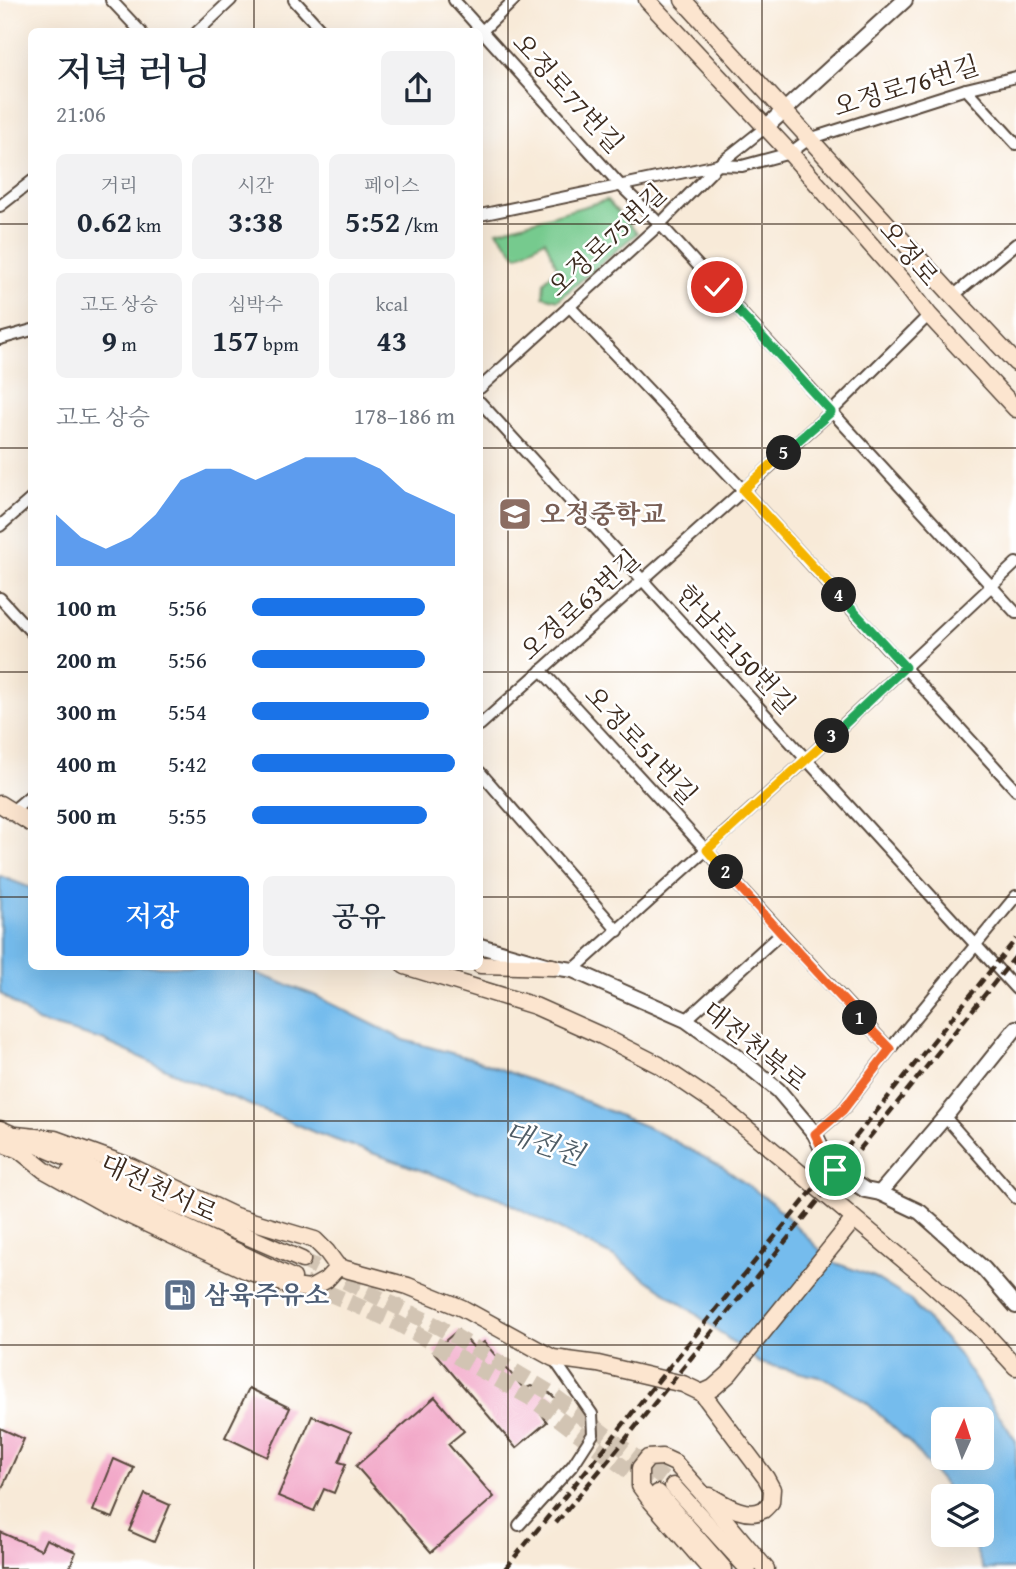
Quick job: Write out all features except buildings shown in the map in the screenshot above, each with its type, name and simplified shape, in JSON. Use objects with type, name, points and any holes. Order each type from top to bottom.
[{"type":"main road","name":"오정로","points":[[647,0],[790,153],[902,280],[929,315],[1016,409]]},
{"type":"main road","name":"오정로","points":[[683,0],[1016,363]]},
{"type":"main road","points":[[6,808],[28,822]]},
{"type":"main road","points":[[483,965],[553,967]]},
{"type":"main road","points":[[417,970],[535,1006],[659,1065],[721,1107],[923,1276],[982,1330],[1016,1367]]},
{"type":"main road","points":[[0,1129],[44,1170],[105,1204],[244,1270],[293,1287],[310,1289],[326,1280],[338,1267]]},
{"type":"main road","points":[[17,1142],[55,1139],[132,1167],[234,1216],[314,1240],[338,1267],[408,1286],[462,1308],[553,1358],[597,1364],[658,1378],[683,1384],[702,1393],[772,1489],[771,1502],[763,1510],[749,1513],[702,1493]]},
{"type":"main road","points":[[17,1142],[302,1260]]},
{"type":"main road","name":"대전천서로","points":[[0,1143],[17,1142],[296,1279]]},
{"type":"main road","points":[[702,1393],[713,1388],[729,1374],[854,1219]]},
{"type":"main road","points":[[923,1276],[979,1317],[1016,1355]]},
{"type":"main road","points":[[710,1569],[640,1486],[640,1468],[648,1458],[662,1457],[675,1463],[766,1569]]},
{"type":"main road","points":[[724,1569],[666,1489],[748,1569]]},
{"type":"street","points":[[111,0],[137,28]]},
{"type":"street","points":[[201,28],[231,0]]},
{"type":"street","points":[[294,0],[319,28]]},
{"type":"street","name":"오정로77번길","points":[[454,0],[478,28]]},
{"type":"street","points":[[483,30],[514,0]]},
{"type":"street","points":[[766,127],[901,1]]},
{"type":"street","name":"오정로77번길","points":[[483,34],[621,186]]},
{"type":"street","name":"오정로76번길","points":[[790,153],[809,139],[966,89],[1016,77]]},
{"type":"street","points":[[966,89],[1016,144]]},
{"type":"street","name":"오정로75번길","points":[[483,385],[660,224],[718,165],[766,127]]},
{"type":"street","name":"오정로77번길","points":[[483,214],[718,165],[742,166],[790,153]]},
{"type":"street","points":[[0,206],[28,184]]},
{"type":"street","points":[[621,186],[660,224],[1016,613]]},
{"type":"street","points":[[953,296],[1016,244]]},
{"type":"street","points":[[569,306],[743,490],[1016,790]]},
{"type":"street","name":"오정로63번길","points":[[483,722],[831,412],[929,315]]},
{"type":"street","points":[[0,339],[28,331]]},
{"type":"street","name":"한남로150번길","points":[[483,404],[1016,989]]},
{"type":"street","points":[[0,526],[28,502]]},
{"type":"street","points":[[573,970],[806,760],[1016,563]]},
{"type":"street","points":[[0,598],[28,629]]},
{"type":"street","name":"오정로51번길","points":[[541,670],[890,1049]]},
{"type":"street","points":[[483,775],[618,931]]},
{"type":"street","points":[[6,808],[28,796]]},
{"type":"street","points":[[815,1134],[843,1110],[1016,896]]},
{"type":"street","points":[[686,1020],[781,933]]},
{"type":"street","name":"대전천북로","points":[[483,947],[573,970],[686,1020],[778,1090],[815,1134],[835,1170],[865,1190],[880,1193],[920,1212],[984,1269],[1016,1306]]},
{"type":"street","points":[[880,1193],[1016,1028]]},
{"type":"street","points":[[945,1117],[1016,1198]]},
{"type":"street","points":[[519,1525],[573,1465],[593,1434],[592,1415],[553,1358]]},
{"type":"green space","points":[[607,200],[637,233],[558,300],[543,296],[544,282],[557,267],[545,240],[517,256],[497,231]]},
{"type":"water","name":"대전천","points":[[0,876],[28,887],[28,970],[248,970],[314,995],[404,1040],[473,1059],[654,1130],[724,1168],[774,1204],[832,1262],[872,1276],[909,1299],[958,1354],[993,1407],[931,1407],[931,1469],[911,1444],[867,1403],[827,1379],[760,1363],[614,1257],[499,1198],[316,1133],[102,1040],[38,1022],[0,993]]},
{"type":"water","points":[[994,1408],[1016,1441],[1016,1569],[983,1569],[975,1547],[994,1547],[994,1484],[943,1484],[932,1470],[994,1470]]},
{"type":"tunnel","points":[[302,1260],[439,1327],[549,1392],[673,1486]]},
{"type":"tunnel","points":[[305,1283],[397,1323],[531,1398],[658,1493]]},
{"type":"railway","points":[[505,1569],[1016,939]]},
{"type":"railway","points":[[556,1523],[1016,956]]},
{"type":"place","name":"오정중학교","points":[[515,514]]},
{"type":"place","name":"삼육주유소","points":[[180,1295]]},
{"type":"route","points":[[717,287],[831,412],[743,490],[905,667],[707,850],[890,1049],[843,1110],[815,1134],[835,1170]]}]
